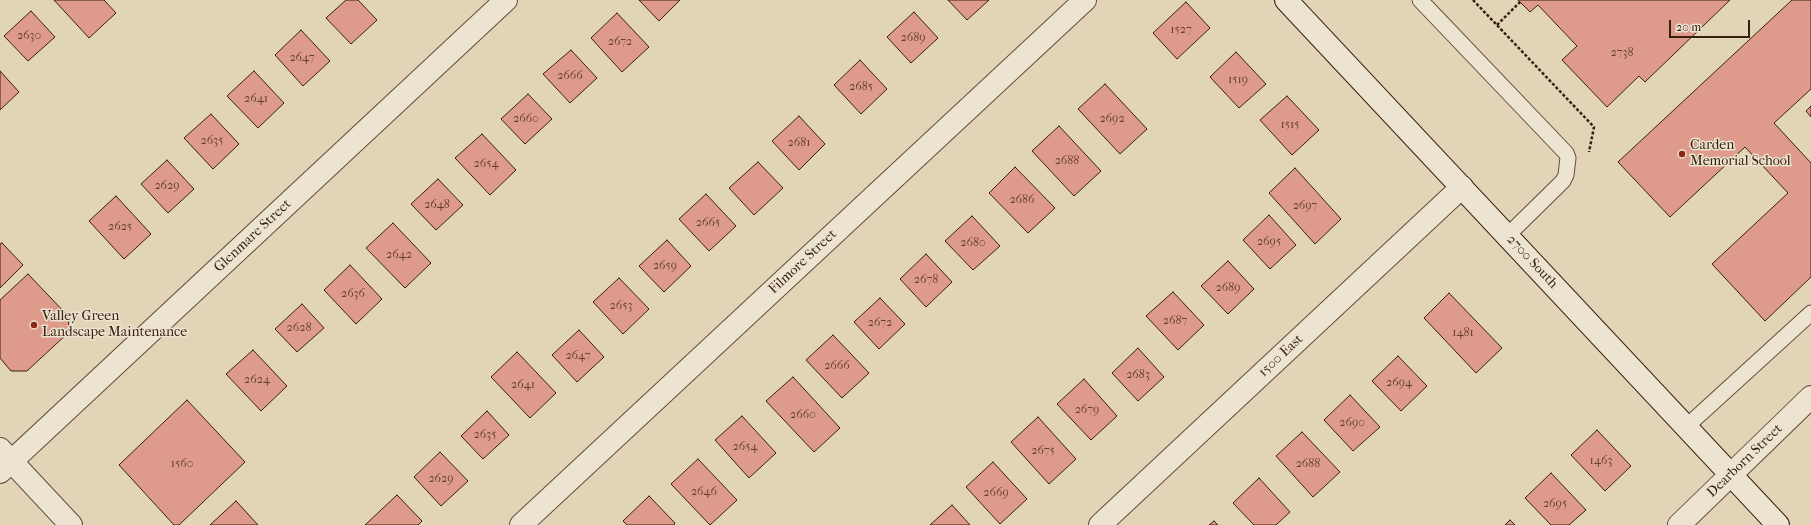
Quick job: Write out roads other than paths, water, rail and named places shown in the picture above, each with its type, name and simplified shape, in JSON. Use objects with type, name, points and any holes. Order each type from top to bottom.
[{"type":"street","name":"Glenmare Street","points":[[4,461],[506,0]]},
{"type":"street","name":"Filmore Street","points":[[521,525],[1084,0]]},
{"type":"street","name":"2700 South","points":[[1289,1],[1778,525]]},
{"type":"street","name":"1500 East","points":[[1100,525],[1462,187]]},
{"type":"street","name":"Dearborn Street","points":[[1679,525],[1811,397]]},
{"type":"street","points":[[4,461],[71,525]]},
{"type":"lane","points":[[1420,0],[1566,153],[1568,158],[1566,175],[1563,181],[1507,236]]},
{"type":"lane","points":[[1686,427],[1811,313]]},
{"type":"place","name":"Carden Memorial School","points":[[1682,154]]},
{"type":"place","name":"Valley Green Landscape Maintenance","points":[[34,325]]}]
